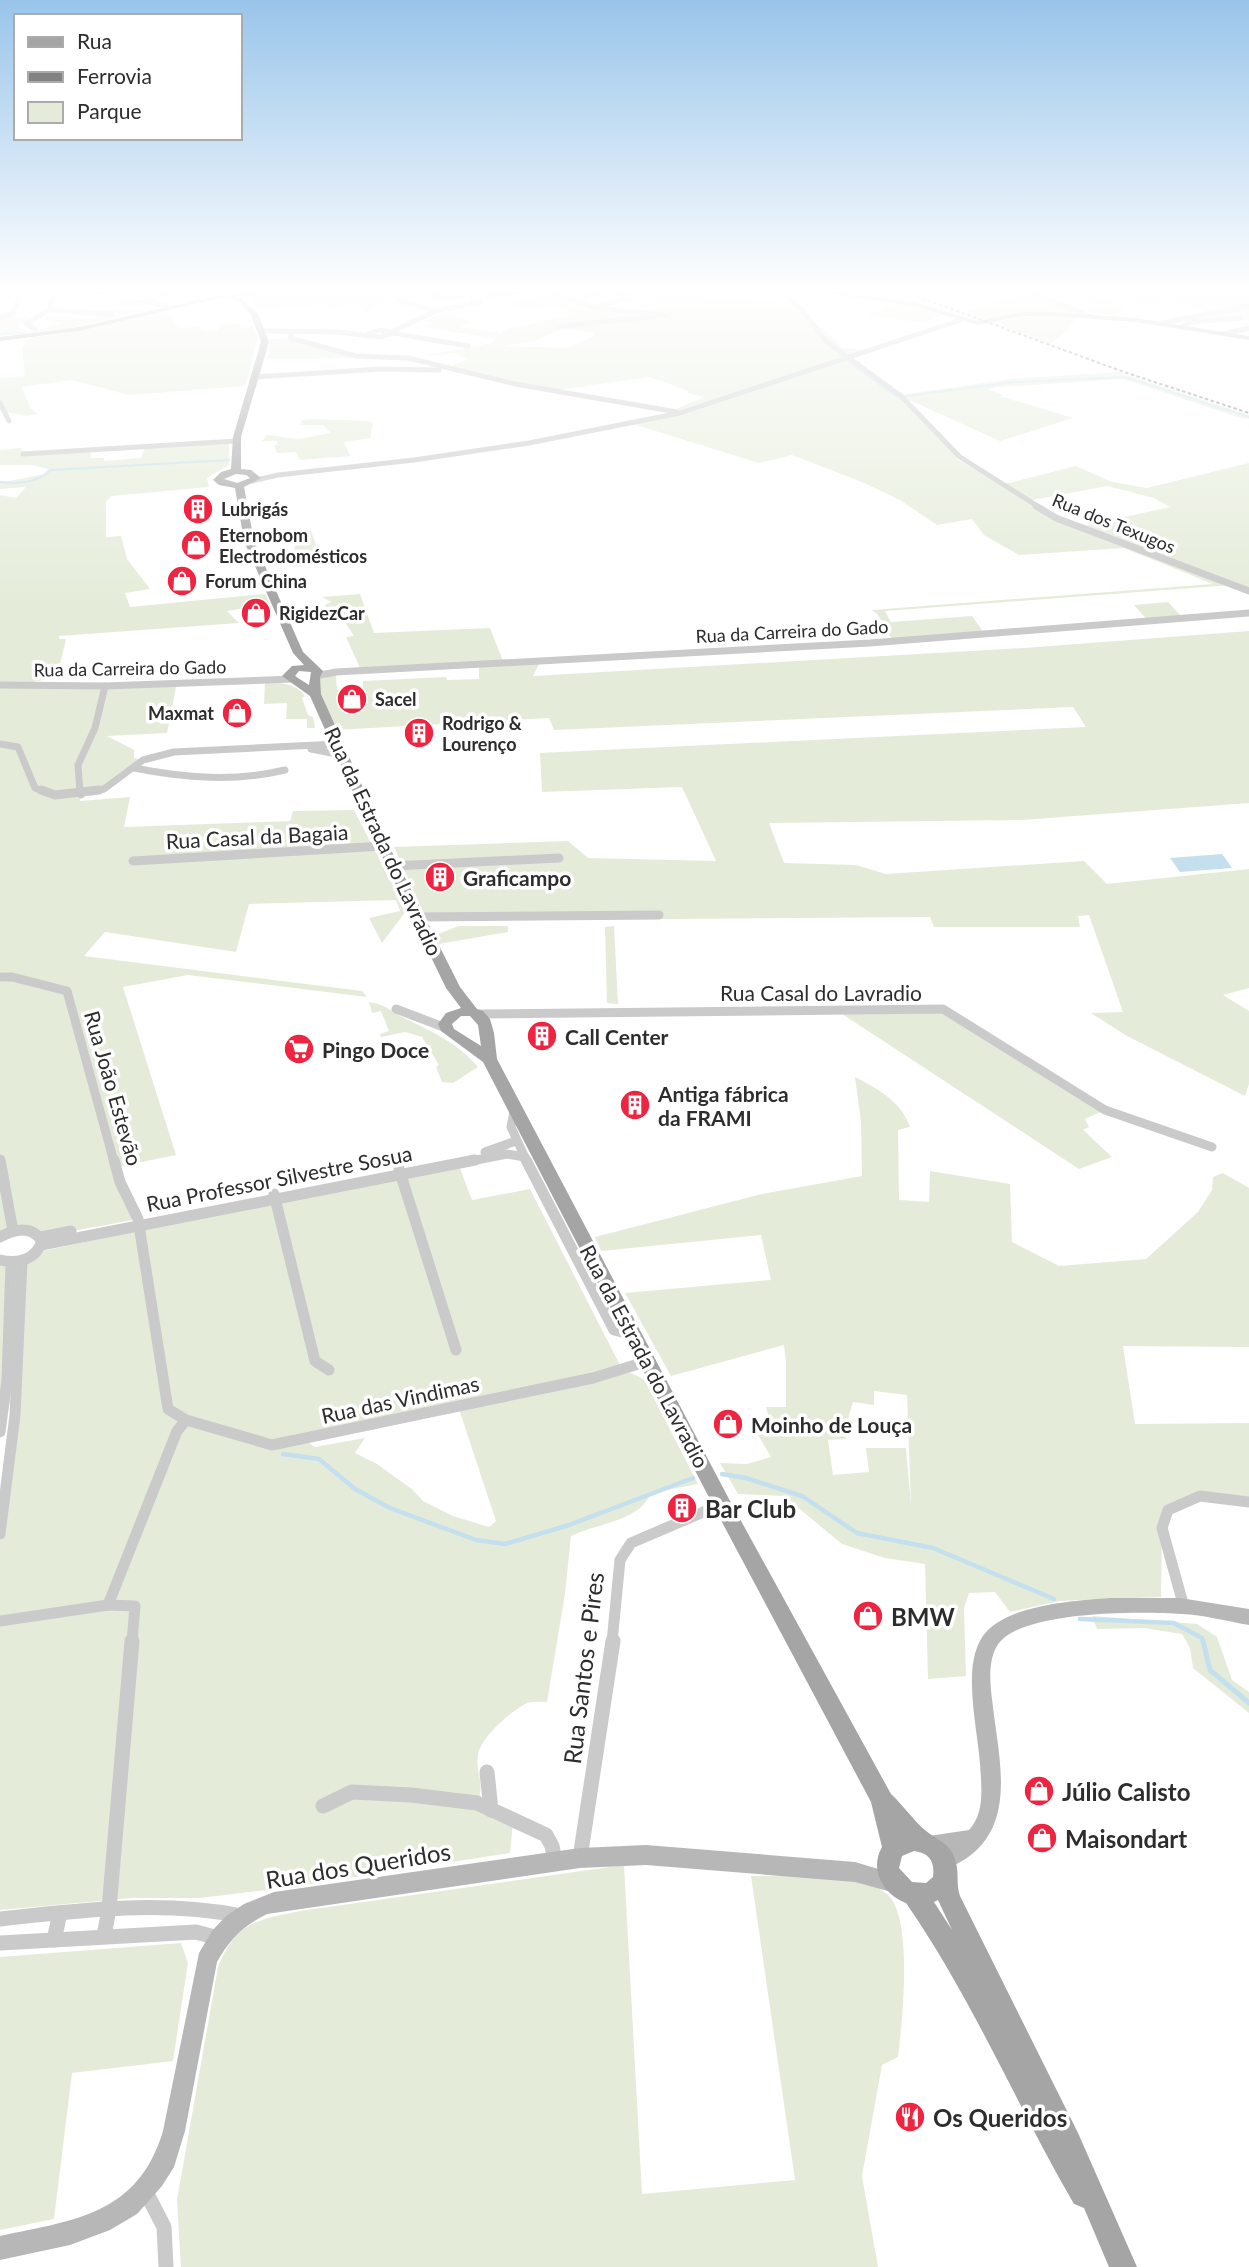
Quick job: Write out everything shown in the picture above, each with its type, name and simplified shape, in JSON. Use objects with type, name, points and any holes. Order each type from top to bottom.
[{"type":"main road","points":[[236,471],[236,441],[250,394]]},
{"type":"main road","points":[[236,471],[252,477],[239,485],[223,484],[218,480],[220,476],[236,471]]},
{"type":"main road","points":[[239,485],[243,521],[249,541],[298,653],[314,673]]},
{"type":"main road","points":[[298,653],[294,675],[314,673]]},
{"type":"main road","name":"Rua da Estrada do Lavradio","points":[[314,673],[315,694],[383,846],[453,988],[480,1019],[489,1059],[722,1504],[882,1800],[934,1857],[950,1900],[981,1966],[997,2015],[1055,2149],[1124,2267]]},
{"type":"main road","name":"Rua da Estrada do Lavradio","points":[[294,675],[315,694]]},
{"type":"main road","name":"Rua da Estrada do Lavradio","points":[[453,988],[450,1023],[489,1059]]},
{"type":"main road","points":[[450,1023],[471,1035],[480,1019]]},
{"type":"main road","points":[[450,1023],[480,1019]]},
{"type":"main road","name":"Rua da Estrada do Lavradio","points":[[882,1800],[891,1852],[887,1866],[997,2015]]},
{"type":"main road","points":[[891,1852],[911,1840],[934,1857],[931,1892],[904,1888]]},
{"type":"street","points":[[579,394],[681,413]]},
{"type":"street","points":[[252,477],[411,461],[529,443],[681,413],[739,394]]},
{"type":"street","name":"Rua dos Texugos","points":[[898,394],[963,460],[1029,503],[1079,527],[1249,591]]},
{"type":"street","points":[[0,403],[9,421]]},
{"type":"street","points":[[23,454],[236,441]]},
{"type":"street","name":"Rua da Carreira do Gado","points":[[314,673],[870,643],[1249,613]]},
{"type":"street","name":"Rua da Carreira do Gado","points":[[0,685],[105,686],[262,679],[294,675]]},
{"type":"street","points":[[81,794],[77,766],[91,740],[105,686]]},
{"type":"street","points":[[308,746],[332,730]]},
{"type":"street","points":[[0,744],[18,747],[35,788],[55,795],[81,794],[104,789],[153,756],[174,751],[308,746],[331,755],[340,749]]},
{"type":"street","points":[[134,768],[200,779],[271,774],[285,770]]},
{"type":"street","name":"Rua Casal da Bagaia","points":[[133,861],[383,846]]},
{"type":"street","points":[[393,866],[559,859]]},
{"type":"street","points":[[418,917],[659,915]]},
{"type":"street","name":"Rua João Estevão","points":[[0,978],[12,977],[67,991],[120,1182],[138,1222]]},
{"type":"street","points":[[396,1009],[424,1020],[450,1023]]},
{"type":"street","name":"Rua Casal do Lavradio","points":[[480,1019],[509,1015],[765,1009],[943,1009],[1105,1110],[1212,1147]]},
{"type":"street","points":[[515,1107],[512,1127],[516,1141],[614,1330],[634,1335]]},
{"type":"street","name":"Rua Professor Silvestre Sosua","points":[[41,1241],[400,1171],[494,1150],[516,1141]]},
{"type":"street","name":"Rua Professor Silvestre Sosua","points":[[400,1171],[507,1154],[524,1157]]},
{"type":"street","points":[[0,1159],[13,1231]]},
{"type":"street","points":[[400,1171],[456,1350]]},
{"type":"street","points":[[275,1195],[315,1361],[329,1370]]},
{"type":"street","points":[[108,1605],[177,1431],[186,1420],[168,1409],[138,1222]]},
{"type":"street","points":[[0,1237],[13,1231],[29,1230],[41,1241],[33,1256],[11,1261]]},
{"type":"street","points":[[0,1432],[7,1380],[11,1261]]},
{"type":"street","points":[[0,1534],[15,1415],[11,1261]]},
{"type":"street","name":"Rua das Vindimas","points":[[186,1420],[272,1445],[573,1382],[648,1361]]},
{"type":"street","points":[[1184,1607],[1162,1528],[1168,1510],[1200,1496],[1249,1502]]},
{"type":"street","name":"Rua Santos e Pires","points":[[580,1858],[613,1638],[620,1560],[631,1543],[722,1504]]},
{"type":"street","points":[[0,1621],[108,1605],[135,1606],[109,1909],[104,1936]]},
{"type":"street","points":[[934,1857],[975,1838],[987,1820],[989,1767],[981,1680],[985,1654],[993,1637],[1013,1623],[1073,1609],[1132,1605],[1184,1607],[1249,1617]]},
{"type":"street","points":[[487,1772],[491,1810]]},
{"type":"street","points":[[323,1806],[352,1792],[411,1795],[477,1803],[546,1835],[552,1846],[555,1862]]},
{"type":"street","name":"Rua dos Queridos","points":[[855,1872],[891,1852]]},
{"type":"street","name":"Rua dos Queridos","points":[[0,2248],[70,2233],[102,2222],[129,2206],[145,2190],[166,2159],[207,1960],[218,1938],[242,1916],[274,1902],[580,1858],[646,1855],[855,1872],[904,1888]]},
{"type":"street","points":[[0,1919],[109,1909],[207,1907],[242,1916]]},
{"type":"street","points":[[54,1940],[60,1913]]},
{"type":"street","points":[[0,1943],[196,1932],[218,1938]]},
{"type":"street","points":[[145,2190],[164,2227],[166,2267]]},
{"type":"green space","points":[[0,394],[25,394],[30,408],[38,414],[26,416],[6,412],[0,403]]},
{"type":"green space","points":[[690,394],[1000,394],[1073,418],[1000,441],[905,398],[960,457],[957,459],[1001,485],[1076,466],[1112,482],[1147,488],[1249,463],[1249,591],[1232,585],[885,611],[891,622],[972,616],[984,633],[893,641],[878,615],[872,610],[1213,584],[1124,548],[1019,555],[984,535],[972,519],[937,525],[900,500],[792,455],[759,463],[633,424],[679,414],[674,410],[704,397]],"holes":[[[1107,486],[1154,498],[1170,507],[1079,527],[1027,501]]]},
{"type":"green space","points":[[1168,394],[1184,394],[1249,415],[1249,419]]},
{"type":"green space","points":[[302,420],[373,423],[370,438],[344,442],[350,456],[300,460],[296,452],[277,453],[274,445],[277,445],[277,441],[262,441],[267,435],[298,439],[331,433],[323,425],[300,425]]},
{"type":"green space","points":[[229,445],[229,465],[207,478],[209,487],[111,496],[106,502],[106,537],[121,536],[127,559],[150,589],[125,593],[130,607],[265,594],[270,604],[227,611],[239,623],[59,636],[59,639],[66,639],[57,677],[28,683],[0,682],[0,495],[16,498],[26,487],[0,489],[0,483],[44,474],[48,469],[33,465],[0,465],[0,450],[21,448],[24,454],[90,449],[91,458],[104,458],[104,461],[141,458],[146,446]]},
{"type":"green space","points":[[311,531],[317,548],[313,561],[294,564],[295,540],[279,536],[255,539],[255,537]]},
{"type":"green space","points":[[360,594],[374,633],[490,628],[503,661],[360,668],[346,637],[354,636],[343,619],[331,621],[325,605],[332,602],[322,597]]},
{"type":"green space","points":[[1168,602],[1183,618],[1148,621],[1134,605]]},
{"type":"green space","points":[[1249,631],[1249,803],[1022,820],[769,823],[784,863],[856,865],[886,874],[1084,861],[1107,884],[1249,869],[1249,988],[1223,995],[1249,1011],[1249,1084],[1245,1096],[1127,1036],[1091,1013],[1123,1012],[1089,915],[1078,916],[1080,927],[934,927],[930,917],[427,921],[394,847],[568,841],[588,858],[716,861],[682,787],[542,792],[540,753],[1086,727],[1073,707],[554,730],[549,718],[335,730],[317,683],[321,677],[336,675],[337,690],[363,688],[363,681],[446,677],[447,680],[479,679],[479,666],[540,662],[533,676],[1024,648]]},
{"type":"green space","points":[[265,682],[297,688],[305,696],[302,698],[308,715],[313,717],[315,728],[307,728],[307,719],[286,719],[287,703],[264,704]]},
{"type":"green space","points":[[0,687],[176,687],[167,733],[107,736],[134,750],[134,758],[138,759],[114,784],[81,794],[80,801],[130,797],[124,827],[290,821],[293,811],[354,810],[406,911],[382,943],[369,918],[400,911],[396,900],[249,904],[236,952],[105,932],[84,956],[362,991],[367,997],[188,975],[123,987],[176,1155],[117,1167],[138,1219],[41,1237],[36,1232],[0,1237]]},
{"type":"green space","points":[[459,926],[508,926],[508,932],[439,944],[435,935]]},
{"type":"green space","points":[[614,926],[618,1004],[607,1003],[605,927]]},
{"type":"green space","points":[[369,1002],[384,1006],[444,1038],[478,1067],[453,1083],[442,1082],[436,1067],[439,1065],[422,1037],[405,1032],[381,1037],[380,1034],[389,1031],[381,1011],[372,1013]]},
{"type":"green space","points":[[943,1009],[1105,1110],[1085,1119],[1089,1127],[1083,1130],[1112,1157],[1079,1169],[839,1012]]},
{"type":"green space","points":[[855,1077],[895,1103],[910,1127],[898,1130],[899,1200],[929,1202],[930,1171],[1010,1184],[1012,1242],[1059,1266],[1146,1259],[1198,1212],[1212,1190],[1213,1177],[1223,1173],[1249,1188],[1249,1347],[1123,1346],[1135,1424],[1249,1423],[1249,1502],[1200,1496],[1168,1510],[1162,1528],[1161,1597],[1059,1601],[1010,1612],[995,1592],[969,1593],[964,1608],[966,1676],[928,1679],[925,1564],[885,1558],[842,1544],[784,1496],[738,1494],[720,1463],[747,1464],[771,1457],[758,1435],[773,1430],[764,1416],[768,1415],[766,1407],[786,1407],[784,1345],[671,1376],[625,1293],[771,1280],[761,1235],[601,1251],[595,1237],[762,1194],[862,1176],[861,1122]],"holes":[[[874,1391],[907,1395],[911,1505],[906,1448],[866,1448],[869,1472],[833,1475],[828,1440],[846,1439],[846,1426],[853,1402],[874,1405]]]},
{"type":"green space","points":[[458,1163],[472,1200],[530,1189],[622,1369],[644,1379],[698,1484],[651,1493],[645,1503],[627,1516],[571,1536],[565,1594],[547,1702],[527,1703],[512,1713],[484,1741],[478,1755],[481,1788],[478,1803],[513,1821],[510,1853],[284,1888],[200,1898],[132,1898],[0,1910],[0,1534],[18,1364],[0,1427],[0,1260]],"holes":[[[458,1406],[496,1521],[489,1527],[453,1516],[423,1501],[413,1490],[377,1464],[355,1453],[365,1438],[315,1447],[304,1440]]]},
{"type":"green space","points":[[1092,1616],[1197,1624],[1217,1637],[1232,1680],[1249,1692],[1249,1713],[1193,1668],[1190,1648],[1182,1634],[1144,1628],[1097,1629]]},
{"type":"green space","points":[[624,1865],[642,2194],[795,2180],[751,1876],[822,1876],[859,1881],[887,1894],[895,1906],[901,1924],[904,1971],[898,2057],[882,2065],[862,2176],[878,2267],[181,2267],[177,2200],[218,1967],[240,1932],[259,1921],[300,1911]]},
{"type":"green space","points":[[181,1943],[188,1963],[173,2061],[72,2073],[54,2219],[0,2230],[0,1957]]},
{"type":"water","points":[[1222,854],[1232,868],[1180,872],[1170,858]]},
{"type":"waterway","points":[[893,394],[897,397]]},
{"type":"waterway","points":[[906,396],[923,394]]},
{"type":"waterway","points":[[1177,394],[1249,417]]},
{"type":"waterway","points":[[0,482],[27,482],[40,478],[51,470],[229,460]]},
{"type":"waterway","points":[[283,1454],[319,1459],[355,1489],[390,1508],[476,1540],[505,1544],[569,1525],[693,1478]]},
{"type":"waterway","points":[[722,1474],[746,1478],[802,1496],[857,1533],[933,1548],[1054,1599]]},
{"type":"waterway","points":[[1080,1619],[1174,1623],[1202,1638],[1203,1642]]},
{"type":"waterway","points":[[1203,1641],[1210,1670],[1249,1703]]},
{"type":"railway","points":[[1190,394],[1249,413]]},
{"type":"place","name":"Lubrigás","points":[[198,509]]},
{"type":"place","name":"Eternobom Electrodomésticos","points":[[196,545]]},
{"type":"place","name":"Forum China","points":[[182,581]]},
{"type":"place","name":"RigidezCar","points":[[256,613]]},
{"type":"place","name":"Sacel","points":[[352,699]]},
{"type":"place","name":"Maxmat","points":[[237,713]]},
{"type":"place","name":"Rodrigo & Lourenço","points":[[419,733]]},
{"type":"place","name":"Graficampo","points":[[440,877]]},
{"type":"place","name":"Call Center","points":[[542,1036]]},
{"type":"place","name":"Pingo Doce","points":[[299,1049]]},
{"type":"place","name":"Antiga fábrica da FRAMI","points":[[635,1105]]},
{"type":"place","name":"Moinho de Louça","points":[[728,1424]]},
{"type":"place","name":"Bar Club","points":[[682,1508]]},
{"type":"place","name":"BMW","points":[[868,1616]]},
{"type":"place","name":"Júlio Calisto","points":[[1039,1791]]},
{"type":"place","name":"Maisondart","points":[[1042,1838]]},
{"type":"place","name":"Os Queridos","points":[[910,2117]]}]
